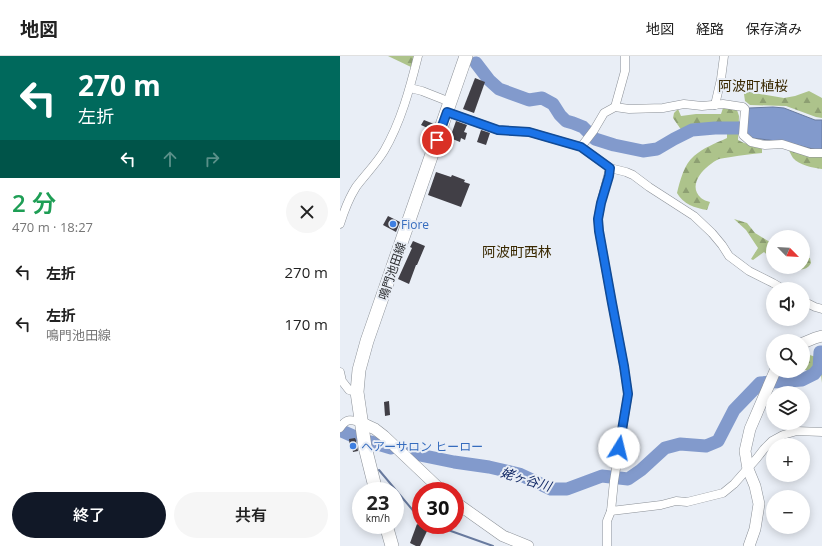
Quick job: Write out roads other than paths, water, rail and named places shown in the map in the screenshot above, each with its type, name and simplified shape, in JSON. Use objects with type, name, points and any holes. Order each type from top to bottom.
[{"type":"main road","name":"鳴門池田線","points":[[374,482],[365,447],[357,392],[359,370],[367,341],[466,56]]},
{"type":"main road","points":[[389,534],[392,546]]},
{"type":"street","points":[[340,224],[356,188],[384,151],[397,124],[410,88],[418,56]]},
{"type":"street","points":[[615,107],[625,71],[624,56]]},
{"type":"street","points":[[715,105],[722,79],[724,56]]},
{"type":"street","points":[[410,88],[422,91],[448,107],[498,130],[529,132],[581,147],[610,168],[633,175],[648,187],[694,216],[712,232],[729,256],[749,271],[773,282]]},
{"type":"street","points":[[581,147],[604,113],[615,107],[629,109],[663,108],[684,104],[702,106],[723,104],[743,107],[745,109],[743,136],[751,142],[782,144],[810,153],[822,153]]},
{"type":"street","points":[[607,546],[607,521],[611,510],[614,478],[628,394],[598,219],[610,168]]},
{"type":"street","points":[[810,304],[822,309]]},
{"type":"street","points":[[810,340],[822,336]]},
{"type":"street","points":[[340,372],[342,381],[349,390],[357,392]]},
{"type":"street","points":[[749,546],[755,529],[759,504],[755,486],[748,469],[745,451],[750,429],[772,378]]},
{"type":"street","points":[[340,428],[343,422],[355,420],[375,429],[433,482]]},
{"type":"street","points":[[611,510],[661,505],[676,501],[687,502],[723,493],[734,484],[772,441],[797,432],[821,434]]},
{"type":"street","points":[[464,508],[503,536],[528,546]]},
{"type":"water","points":[[749,108],[784,108],[815,120],[822,120],[822,149],[817,150],[785,142],[752,138],[746,133]]},
{"type":"waterway","points":[[476,63],[489,80],[499,89],[529,100],[542,98],[553,104],[566,121],[583,127],[595,139],[614,145],[643,151],[657,149],[692,130],[740,128]]},
{"type":"waterway","name":"姥ヶ谷川","points":[[410,453],[519,474],[551,489],[567,489],[602,476],[628,479],[641,470],[665,448],[680,444],[706,446],[718,441],[734,410],[760,383],[802,380],[814,374],[819,368],[820,352],[822,352]]},
{"type":"waterway","name":"姥ヶ谷川","points":[[344,432],[353,436]]},
{"type":"waterway","name":"姥ヶ谷川","points":[[371,442],[391,448]]},
{"type":"waterway","points":[[379,470],[412,509]]},
{"type":"waterway","points":[[459,534],[493,546]]},
{"type":"place","name":"Fiore","points":[[393,224]]},
{"type":"place","name":"ヘアーサロン ヒーロー","points":[[353,446]]},
{"type":"district","name":"阿波町植桜","points":[[753,85]]},
{"type":"district","name":"阿波町西林","points":[[517,251]]}]
